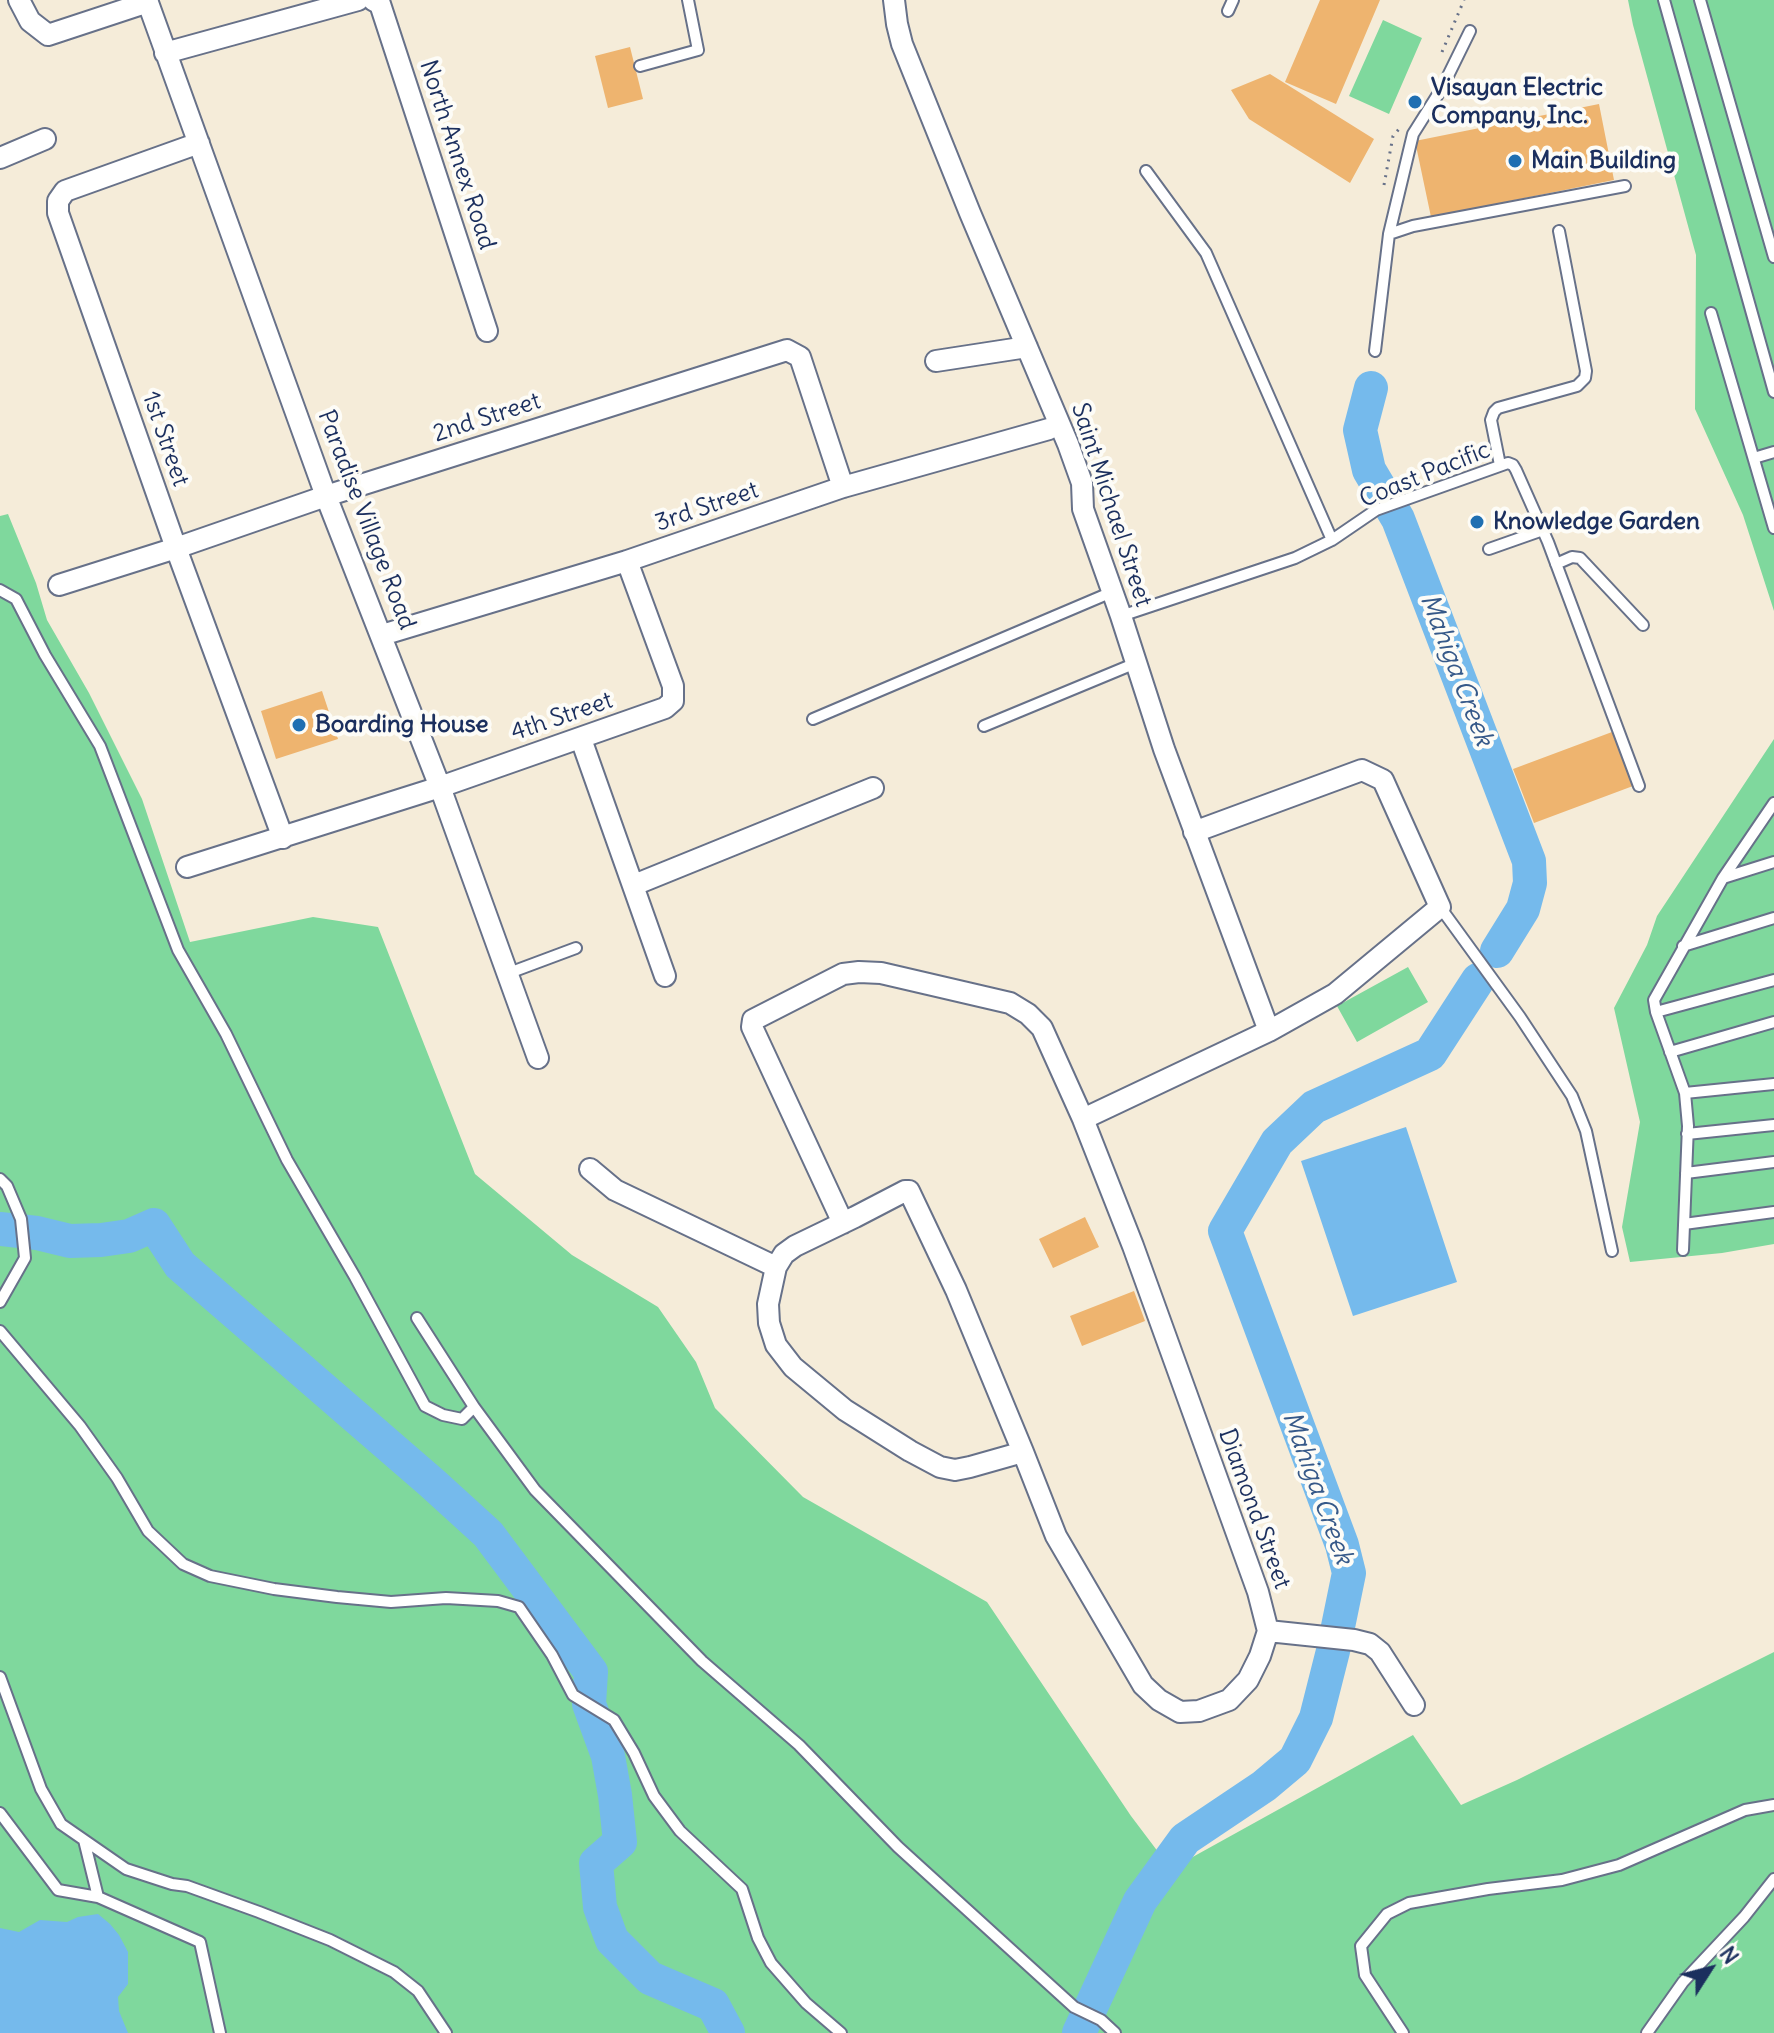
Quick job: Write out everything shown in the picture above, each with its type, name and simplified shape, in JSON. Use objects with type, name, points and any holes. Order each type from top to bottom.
[{"type":"street","points":[[19,0],[30,21],[48,35],[148,1]]},
{"type":"street","points":[[165,53],[358,0]]},
{"type":"street","name":"North Annex Road","points":[[373,0],[380,4],[487,331]]},
{"type":"street","name":"Saint Michael Street","points":[[894,0],[902,44],[1068,444],[1082,483],[1083,509],[1164,749],[1269,1031]]},
{"type":"street","name":"Paradise Village Road","points":[[148,1],[326,496],[440,787],[538,1058]]},
{"type":"street","points":[[0,158],[45,139]]},
{"type":"street","name":"1st Street","points":[[199,143],[65,191],[58,201],[58,213],[176,548],[283,838]]},
{"type":"street","points":[[936,361],[1027,347]]},
{"type":"street","name":"2nd Street","points":[[59,585],[326,496],[787,350],[800,357],[843,487]]},
{"type":"street","name":"3rd Street","points":[[382,635],[627,561],[843,487],[1049,429]]},
{"type":"street","name":"4th Street","points":[[187,867],[440,787],[665,708],[673,701],[673,686],[627,561]]},
{"type":"street","points":[[581,739],[665,976]]},
{"type":"street","points":[[1083,1119],[1269,1031],[1335,994],[1440,907],[1383,780],[1362,770],[1194,832]]},
{"type":"street","points":[[634,885],[873,788]]},
{"type":"street","name":"Diamond Street","points":[[843,1223],[751,1023],[843,974],[859,972],[881,973],[1010,1003],[1028,1014],[1042,1028],[1083,1119],[1133,1246],[1258,1592],[1268,1631]]},
{"type":"street","points":[[590,1169],[615,1190],[776,1267]]},
{"type":"street","points":[[1023,1452],[955,1470],[940,1467],[845,1410],[793,1367],[776,1345],[769,1323],[768,1304],[776,1267],[784,1254],[905,1191],[912,1194],[956,1290],[1023,1452],[1056,1536],[1143,1685],[1159,1700],[1180,1712],[1199,1711],[1229,1700],[1248,1680],[1268,1631],[1370,1644],[1380,1652],[1414,1705]]},
{"type":"lane","points":[[640,66],[698,50],[688,0]]},
{"type":"lane","points":[[1228,11],[1233,0]]},
{"type":"lane","points":[[1664,0],[1774,392]]},
{"type":"lane","points":[[1700,0],[1774,257]]},
{"type":"lane","points":[[1375,351],[1389,234],[1413,134],[1442,88],[1470,31]]},
{"type":"lane","points":[[1146,171],[1206,253],[1332,540]]},
{"type":"lane","points":[[1389,234],[1413,226],[1625,186]]},
{"type":"lane","points":[[1500,465],[1491,420],[1494,412],[1498,408],[1577,386],[1585,378],[1559,231]]},
{"type":"lane","points":[[1711,313],[1774,528]]},
{"type":"lane","points":[[1754,458],[1774,452]]},
{"type":"lane","name":"Coast Pacific","points":[[1121,616],[1295,558],[1332,540],[1376,510],[1508,463],[1516,470],[1543,530],[1639,786]]},
{"type":"lane","points":[[1489,549],[1543,530]]},
{"type":"lane","points":[[1556,564],[1572,557],[1580,558],[1643,625]]},
{"type":"lane","points":[[0,590],[16,599],[45,655],[100,746],[178,950],[226,1034],[287,1160],[425,1406],[443,1415],[462,1419],[474,1407]]},
{"type":"lane","points":[[813,719],[1112,592]]},
{"type":"lane","points":[[984,726],[1136,663]]},
{"type":"lane","points":[[1683,1250],[1687,1134],[1685,1093],[1654,1000],[1723,878],[1774,803]]},
{"type":"lane","points":[[1723,878],[1774,862]]},
{"type":"lane","points":[[1440,907],[1520,1017],[1572,1096],[1586,1131],[1612,1251]]},
{"type":"lane","points":[[1683,946],[1774,918]]},
{"type":"lane","points":[[509,973],[576,948]]},
{"type":"lane","points":[[1656,1012],[1774,980]]},
{"type":"lane","points":[[1670,1052],[1774,1022]]},
{"type":"lane","points":[[1685,1093],[1774,1084]]},
{"type":"lane","points":[[1687,1134],[1774,1125]]},
{"type":"lane","points":[[1686,1173],[1774,1162]]},
{"type":"lane","points":[[0,1179],[7,1186],[21,1219],[25,1258],[0,1302]]},
{"type":"lane","points":[[1684,1224],[1774,1212]]},
{"type":"lane","points":[[417,1318],[474,1407],[535,1490],[702,1661],[799,1745],[898,1847],[1074,2007],[1101,2020],[1115,2033]]},
{"type":"lane","points":[[0,1331],[80,1426],[117,1478],[148,1531],[183,1564],[210,1576],[306,1593],[391,1602],[472,1599],[519,1607],[552,1655],[573,1695],[614,1720],[654,1796],[680,1831],[742,1889],[758,1938],[771,1963],[806,2003],[841,2033]]},
{"type":"lane","points":[[0,1677],[41,1789],[61,1824],[126,1869],[187,1886],[259,1912],[330,1940],[394,1972],[418,1991],[446,2033]]},
{"type":"lane","points":[[1403,2033],[1365,1975],[1361,1946],[1387,1914],[1409,1903],[1562,1880],[1619,1865],[1745,1810],[1774,1805]]},
{"type":"lane","points":[[0,1813],[58,1890],[98,1897],[200,1942],[220,2033]]},
{"type":"lane","points":[[84,1840],[98,1897]]},
{"type":"lane","points":[[1647,2033],[1683,1982],[1744,1917],[1774,1879]]},
{"type":"green space","points":[[1628,0],[1774,0],[1774,611],[1743,515],[1695,409],[1696,255]]},
{"type":"green space","points":[[1383,20],[1422,38],[1389,114],[1349,96]]},
{"type":"green space","points":[[8,514],[36,583],[47,620],[89,693],[142,799],[190,942],[313,917],[378,927],[475,1174],[572,1255],[658,1307],[696,1362],[715,1408],[803,1497],[987,1602],[1131,1816],[1171,1869],[1413,1735],[1461,1805],[1774,1652],[1774,2033],[0,2033],[0,516]]},
{"type":"green space","points":[[1774,739],[1774,1244],[1722,1253],[1630,1262],[1622,1227],[1640,1122],[1614,1008],[1647,945],[1657,916]]},
{"type":"green space","points":[[1408,967],[1428,1002],[1357,1042],[1337,1006]]},
{"type":"water","points":[[1406,1127],[1457,1282],[1353,1316],[1301,1161]]},
{"type":"water","points":[[98,1914],[119,1935],[128,1952],[128,1984],[118,1997],[119,2011],[128,2033],[0,2033],[0,1928],[19,1932],[40,1920],[67,1922]]},
{"type":"building","points":[[1320,0],[1380,0],[1336,104],[1285,82]]},
{"type":"building","points":[[630,47],[643,99],[608,108],[595,56]]},
{"type":"building","points":[[1270,74],[1374,139],[1350,183],[1249,119],[1231,90]]},
{"type":"building","name":"Main Building","points":[[1599,104],[1614,180],[1431,217],[1415,141]]},
{"type":"building","name":"Boarding House","points":[[322,691],[338,739],[276,759],[261,711]]},
{"type":"building","points":[[1612,732],[1633,786],[1534,823],[1513,769]]},
{"type":"building","points":[[1085,1217],[1099,1247],[1053,1268],[1039,1239]]},
{"type":"building","points":[[1134,1291],[1145,1321],[1082,1346],[1070,1316]]},
{"type":"waterway","name":"Mahiga Creek","points":[[1371,388],[1360,430],[1369,470],[1398,519],[1529,861],[1530,883],[1523,909],[1497,951]]},
{"type":"waterway","name":"Mahiga Creek","points":[[1079,2033],[1140,1901],[1185,1839],[1264,1786],[1295,1760],[1316,1718],[1349,1573],[1342,1545],[1225,1231],[1277,1142],[1314,1107],[1430,1054],[1478,980]]},
{"type":"waterway","points":[[0,1229],[70,1241],[129,1236],[154,1225],[180,1265],[488,1534],[591,1672],[589,1704],[608,1756],[620,1842],[596,1863],[600,1907],[612,1940],[650,1978],[713,2005],[728,2033]]},
{"type":"place","name":"Visayan Electric Company, Inc.","points":[[1415,102]]},
{"type":"place","name":"Main Building","points":[[1515,161]]},
{"type":"place","name":"Knowledge Garden","points":[[1477,522]]},
{"type":"place","name":"Boarding House","points":[[299,725]]}]
